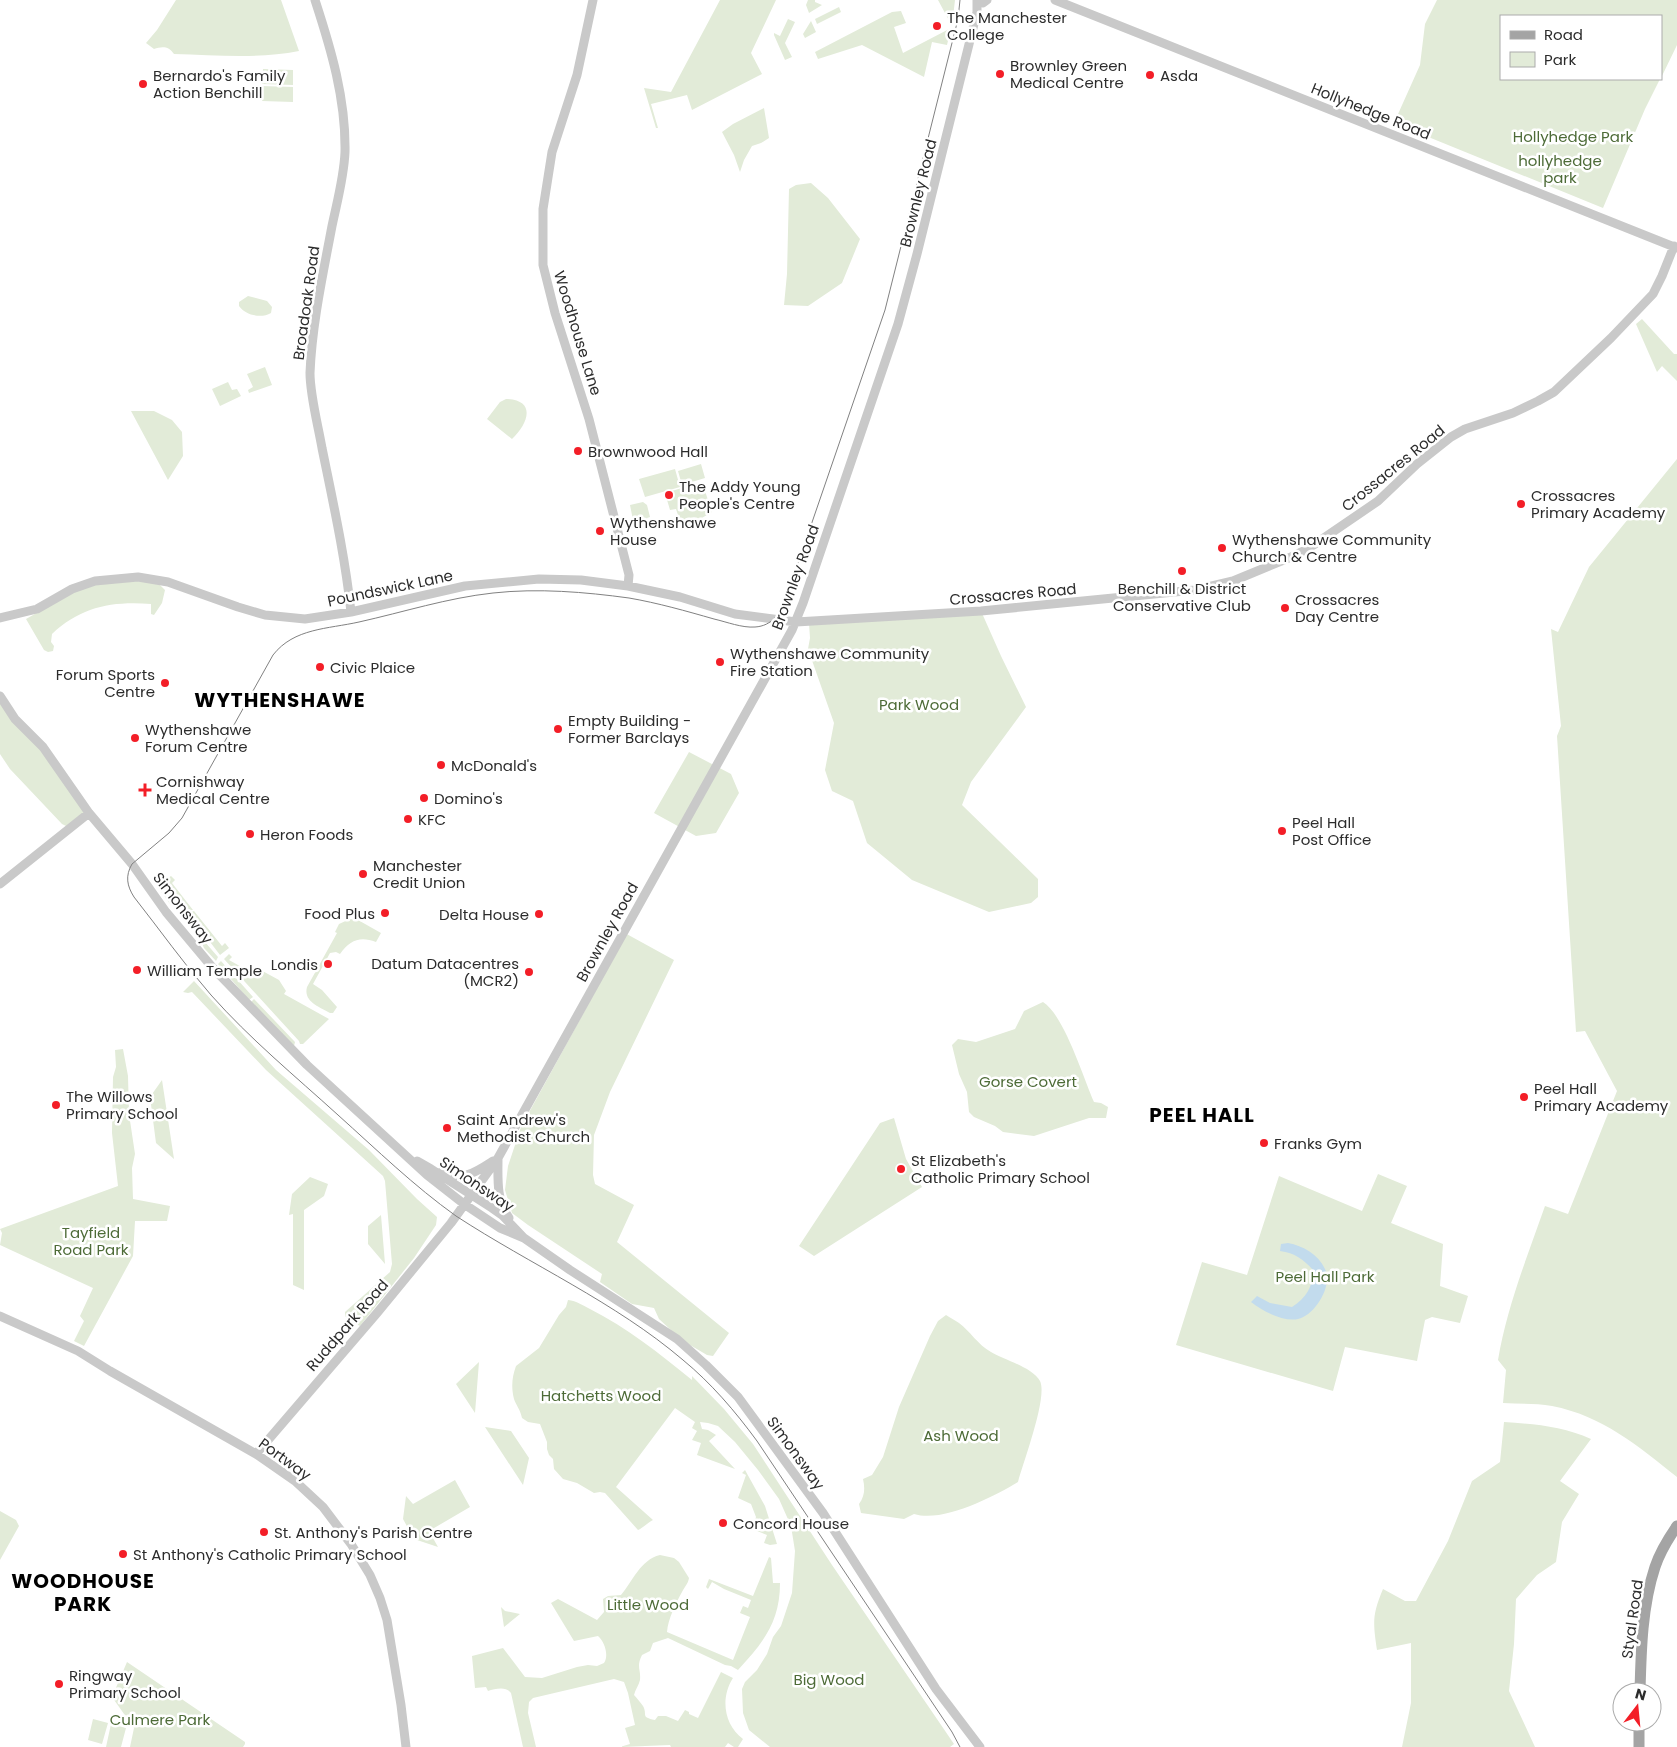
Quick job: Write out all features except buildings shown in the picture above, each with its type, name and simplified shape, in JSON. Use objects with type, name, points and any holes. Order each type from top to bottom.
[{"type":"main road","name":"Styal Road","points":[[1640,1682],[1648,1598],[1655,1566],[1666,1542],[1677,1526]]},
{"type":"main road","points":[[1639,1732],[1639,1747]]},
{"type":"street","name":"Broadoak Road","points":[[314,0],[331,50],[340,89],[344,113],[345,152],[315,319],[310,374],[341,538],[351,612]]},
{"type":"street","name":"Woodhouse Lane","points":[[593,0],[577,75],[552,152],[543,209],[543,265],[555,313],[589,419],[629,575],[628,586]]},
{"type":"street","name":"Hollyhedge Road","points":[[1055,0],[1676,247]]},
{"type":"street","name":"Brownley Road","points":[[471,1195],[498,1158],[796,622],[898,324],[977,12],[983,1]]},
{"type":"street","name":"Crossacres Road","points":[[796,622],[981,611],[1191,591],[1232,581],[1286,560],[1315,544],[1378,501],[1417,464],[1451,436],[1465,429],[1513,413],[1554,392],[1653,294],[1676,247]]},
{"type":"street","name":"Poundswick Lane","points":[[0,618],[37,609],[72,589],[95,581],[138,576],[168,582],[264,615],[305,619],[351,612],[465,586],[560,579],[628,586],[680,597],[735,614],[796,622]]},
{"type":"street","name":"Simonsway","points":[[0,696],[15,719],[44,748],[89,812],[132,864],[166,912],[212,967],[307,1065],[427,1175],[464,1204],[500,1228],[516,1232]]},
{"type":"street","points":[[0,884],[89,812]]},
{"type":"street","name":"Simonsway","points":[[410,1158],[471,1195],[473,1203],[570,1270],[677,1339],[706,1364],[738,1397],[822,1513],[936,1689],[978,1744]]},
{"type":"street","points":[[431,1169],[447,1174],[467,1176],[498,1158]]},
{"type":"street","points":[[498,1158],[499,1198],[516,1232]]},
{"type":"street","name":"Ruddpark Road","points":[[256,1454],[377,1313],[458,1214],[471,1195]]},
{"type":"street","name":"Portway","points":[[0,1316],[78,1351],[118,1376],[256,1454],[295,1481],[323,1507],[351,1544],[370,1575],[387,1620],[402,1705],[406,1747]]},
{"type":"street","points":[[967,1747],[978,1744]]},
{"type":"green space","points":[[176,0],[281,0],[299,51],[237,56],[174,54],[165,47],[154,49],[146,43],[157,30]]},
{"type":"green space","points":[[720,0],[776,0],[751,53],[762,74],[692,110],[687,95],[651,104],[658,128],[656,128],[644,88],[671,92]]},
{"type":"green space","points":[[808,0],[815,0],[815,2],[822,5],[809,13],[806,5]]},
{"type":"green space","points":[[938,0],[955,0],[952,26]]},
{"type":"green space","name":"Hollyhedge Park","points":[[1437,0],[1677,0],[1677,45],[1662,76],[1662,15],[1500,15],[1500,80],[1660,80],[1645,109],[1603,208],[1394,123],[1420,65],[1425,24]]},
{"type":"green space","points":[[839,7],[841,12],[817,24],[815,19]]},
{"type":"green space","points":[[901,11],[906,23],[894,27],[903,53],[951,28],[947,45],[932,42],[924,77],[862,45],[818,59],[815,52],[892,12]]},
{"type":"green space","points":[[788,19],[795,22],[785,43],[792,57],[785,60],[774,33],[780,36]]},
{"type":"green space","points":[[811,21],[816,32],[805,38],[803,34]]},
{"type":"green space","points":[[263,69],[293,70],[293,85],[262,84]]},
{"type":"green space","points":[[262,86],[293,87],[293,102],[262,101]]},
{"type":"green space","points":[[764,108],[769,138],[752,146],[740,172],[734,155],[722,132]]},
{"type":"green space","points":[[811,183],[828,198],[860,239],[842,283],[808,306],[784,305],[787,274],[789,189],[796,185]]},
{"type":"green space","points":[[248,296],[267,301],[272,307],[271,313],[258,316],[245,312],[239,306],[239,302]]},
{"type":"green space","points":[[1642,319],[1674,354],[1677,354],[1677,381],[1662,366],[1657,372],[1636,324]]},
{"type":"green space","points":[[265,367],[272,385],[249,393],[248,390],[253,387],[247,374]]},
{"type":"green space","points":[[228,382],[232,390],[237,389],[241,396],[220,406],[212,389]]},
{"type":"green space","points":[[506,399],[516,400],[522,404],[526,408],[527,414],[522,427],[512,439],[487,419],[500,402]]},
{"type":"green space","points":[[131,411],[154,411],[172,420],[182,432],[183,456],[168,480]]},
{"type":"green space","points":[[1677,459],[1677,1477],[1634,1444],[1588,1417],[1552,1406],[1503,1403],[1506,1370],[1498,1360],[1512,1301],[1545,1206],[1568,1214],[1617,1091],[1585,1031],[1576,1032],[1557,736],[1561,726],[1551,629],[1558,632],[1589,567]]},
{"type":"green space","points":[[701,464],[705,478],[682,485],[678,471]]},
{"type":"green space","points":[[675,469],[680,487],[645,497],[639,479]]},
{"type":"green space","points":[[702,482],[712,512],[690,525],[681,524],[676,509],[670,510],[665,493]]},
{"type":"green space","points":[[643,502],[647,505],[650,517],[647,518],[648,522],[634,525],[630,505]]},
{"type":"green space","points":[[137,581],[158,583],[165,590],[162,603],[154,615],[151,614],[151,604],[136,603],[97,608],[74,618],[52,634],[53,651],[48,652],[44,650],[26,619],[81,589],[107,583]]},
{"type":"green space","name":"Park Wood","points":[[981,611],[1026,707],[971,782],[962,805],[1038,879],[1038,897],[1031,903],[989,912],[912,880],[867,843],[853,801],[832,791],[825,770],[834,723],[808,649],[810,638],[809,623]]},
{"type":"green space","points":[[0,696],[43,747],[89,813],[70,828],[62,824],[10,769],[0,754]]},
{"type":"green space","points":[[689,752],[731,774],[739,793],[716,833],[696,836],[654,813]]},
{"type":"green space","points":[[171,876],[175,880],[172,883],[193,910],[185,911],[162,882]]},
{"type":"green space","points":[[160,885],[180,911],[170,904],[157,886]]},
{"type":"green space","points":[[194,911],[222,946],[225,943],[229,948],[220,955],[188,913]]},
{"type":"green space","points":[[350,919],[358,920],[381,933],[376,942],[360,939],[348,945],[340,954],[336,952],[330,953],[313,984],[322,990],[337,1007],[333,1013],[330,1013],[310,1000],[306,992],[307,987],[337,933],[335,932],[339,924]]},
{"type":"green space","points":[[623,932],[674,960],[610,1092],[594,1135],[593,1175],[595,1184],[634,1205],[617,1242],[729,1333],[713,1356],[707,1355],[690,1345],[673,1332],[659,1319],[654,1308],[632,1304],[600,1282],[602,1274],[512,1213],[505,1190],[508,1166],[521,1127],[595,992]]},
{"type":"green space","points":[[198,934],[218,957],[216,961],[204,948]]},
{"type":"green space","points":[[229,954],[232,957],[229,960],[254,974],[257,968],[279,980],[286,991],[284,994],[329,1019],[303,1044],[300,1044],[224,959]]},
{"type":"green space","points":[[221,961],[253,997],[249,1000],[218,964]]},
{"type":"green space","points":[[194,981],[276,1070],[369,1150],[437,1217],[436,1225],[414,1258],[360,1326],[345,1316],[345,1312],[390,1272],[392,1264],[383,1176],[266,1070],[192,992],[183,992]]},
{"type":"green space","points":[[254,999],[295,1042],[294,1046],[251,1002]]},
{"type":"green space","name":"Gorse Covert","points":[[1043,1002],[1051,1009],[1065,1033],[1094,1102],[1108,1107],[1106,1118],[1089,1118],[1034,1136],[1003,1132],[995,1126],[974,1117],[969,1112],[967,1092],[959,1074],[952,1045],[958,1039],[976,1042],[1015,1029],[1024,1011]]},
{"type":"green space","name":"Tayfield Road Park","points":[[123,1049],[128,1076],[129,1114],[135,1154],[132,1168],[133,1199],[170,1206],[167,1221],[135,1221],[133,1256],[84,1346],[74,1341],[84,1321],[80,1316],[93,1288],[0,1245],[2,1233],[0,1229],[118,1186],[112,1133],[113,1077],[116,1067],[115,1050]]},
{"type":"green space","points":[[162,1080],[174,1159],[156,1143],[150,1097]]},
{"type":"green space","points":[[894,1118],[906,1159],[922,1187],[814,1256],[799,1246],[880,1123]]},
{"type":"green space","name":"Peel Hall Park","points":[[1378,1174],[1407,1186],[1391,1223],[1443,1244],[1440,1286],[1468,1296],[1460,1323],[1432,1317],[1425,1320],[1417,1361],[1345,1347],[1333,1391],[1176,1345],[1202,1262],[1247,1275],[1279,1176],[1362,1211]]},
{"type":"green space","points":[[310,1177],[328,1184],[324,1196],[304,1210],[304,1290],[293,1285],[293,1214],[289,1215],[292,1194]]},
{"type":"green space","points":[[381,1215],[385,1264],[368,1244],[368,1226]]},
{"type":"green space","points":[[568,1300],[579,1303],[617,1324],[692,1380],[692,1376],[724,1409],[753,1444],[832,1565],[954,1744],[950,1747],[770,1747],[749,1730],[743,1713],[742,1689],[745,1682],[757,1670],[767,1654],[773,1637],[781,1626],[792,1593],[795,1551],[791,1526],[779,1499],[735,1442],[718,1426],[700,1422],[702,1429],[716,1435],[709,1441],[735,1469],[697,1455],[701,1443],[692,1440],[697,1431],[692,1428],[695,1422],[675,1408],[616,1487],[653,1520],[638,1530],[605,1493],[594,1493],[577,1483],[563,1479],[554,1469],[553,1459],[549,1455],[547,1442],[540,1424],[528,1422],[522,1418],[514,1399],[512,1386],[516,1366],[539,1348],[566,1307]]},
{"type":"green space","name":"Ash Wood","points":[[946,1315],[963,1326],[986,1349],[1031,1372],[1040,1381],[1042,1389],[1038,1415],[1018,1482],[982,1501],[939,1515],[926,1516],[914,1514],[904,1519],[861,1513],[859,1504],[864,1492],[863,1479],[872,1475],[883,1457],[899,1407],[930,1336],[938,1321]]},
{"type":"green space","points":[[479,1362],[475,1413],[456,1384]]},
{"type":"green space","points":[[1504,1422],[1559,1428],[1591,1439],[1560,1481],[1579,1494],[1562,1522],[1556,1562],[1537,1575],[1516,1599],[1509,1691],[1535,1747],[1402,1747],[1411,1703],[1411,1643],[1377,1650],[1374,1626],[1377,1606],[1383,1589],[1405,1601],[1416,1601],[1448,1541],[1472,1481],[1500,1462]]},
{"type":"green space","points":[[485,1427],[511,1431],[529,1458],[523,1485]]},
{"type":"green space","points":[[745,1470],[765,1506],[777,1544],[770,1545],[764,1543],[767,1535],[752,1529],[756,1517],[751,1504],[738,1498],[746,1475],[742,1473]]},
{"type":"green space","points":[[455,1480],[470,1507],[429,1531],[438,1547],[414,1539],[403,1519],[406,1496],[413,1504]]},
{"type":"green space","points":[[0,1511],[16,1520],[19,1526],[0,1560]]},
{"type":"green space","name":"Little Wood","points":[[660,1555],[674,1558],[679,1562],[689,1578],[673,1611],[667,1632],[733,1660],[750,1617],[740,1613],[743,1606],[748,1608],[751,1600],[712,1582],[708,1589],[706,1587],[709,1579],[753,1596],[769,1557],[771,1558],[773,1583],[780,1583],[777,1609],[762,1641],[738,1670],[668,1638],[653,1643],[650,1651],[642,1655],[639,1662],[640,1680],[634,1695],[643,1706],[646,1717],[655,1720],[658,1716],[666,1716],[678,1721],[685,1710],[698,1718],[721,1672],[733,1678],[726,1694],[725,1702],[728,1719],[743,1739],[738,1747],[728,1743],[725,1747],[671,1747],[670,1745],[620,1747],[630,1744],[625,1728],[635,1725],[624,1682],[614,1679],[533,1698],[529,1702],[528,1713],[536,1747],[523,1747],[511,1693],[506,1689],[488,1691],[486,1687],[475,1688],[472,1656],[503,1648],[525,1677],[542,1678],[577,1667],[597,1666],[604,1663],[606,1653],[604,1645],[598,1636],[574,1641],[551,1603],[558,1599],[597,1620],[604,1612],[603,1599],[608,1596],[621,1595],[642,1566],[647,1561]]},
{"type":"green space","points":[[501,1607],[505,1611],[520,1614],[504,1627]]},
{"type":"green space","name":"Culmere Park","points":[[127,1662],[245,1742],[243,1747],[130,1747],[134,1728],[112,1697]]},
{"type":"green space","points":[[93,1719],[108,1723],[102,1744],[88,1740]]},
{"type":"green space","points":[[111,1724],[126,1728],[121,1747],[106,1747]]},
{"type":"water","points":[[1288,1243],[1299,1246],[1314,1255],[1322,1264],[1327,1276],[1327,1283],[1316,1306],[1311,1312],[1292,1320],[1273,1315],[1251,1302],[1257,1296],[1270,1303],[1292,1307],[1308,1292],[1312,1282],[1313,1270],[1298,1257],[1280,1251],[1281,1244]]},
{"type":"tram line","points":[[960,0],[958,19],[885,310],[786,598],[775,618],[761,626],[745,627],[629,598],[578,592],[527,591],[459,598],[359,622],[324,628],[291,639],[273,655],[182,818],[169,833],[132,864],[128,885],[134,897],[191,971],[241,1027],[425,1192],[456,1216],[484,1234],[601,1302],[657,1339],[713,1388],[757,1441],[952,1732],[960,1747]]},
{"type":"place","name":"The Manchester College","points":[[937,26]]},
{"type":"place","name":"Brownley Green Medical Centre","points":[[1000,74]]},
{"type":"place","name":"Asda","points":[[1150,75]]},
{"type":"place","name":"Bernardo's Family Action Benchill","points":[[143,84]]},
{"type":"place","name":"Brownwood Hall","points":[[578,451]]},
{"type":"place","name":"The Addy Young People's Centre","points":[[669,495]]},
{"type":"place","name":"Crossacres Primary Academy","points":[[1521,504]]},
{"type":"place","name":"Wythenshawe House","points":[[600,531]]},
{"type":"place","name":"Wythenshawe Community Church & Centre","points":[[1222,548]]},
{"type":"place","name":"Benchill & District Conservative Club","points":[[1182,571]]},
{"type":"place","name":"Crossacres Day Centre","points":[[1285,608]]},
{"type":"place","name":"Wythenshawe Community Fire Station","points":[[720,662]]},
{"type":"place","name":"Civic Plaice","points":[[320,667]]},
{"type":"place","name":"Forum Sports Centre","points":[[165,683]]},
{"type":"place","name":"Empty Building - Former Barclays","points":[[558,729]]},
{"type":"place","name":"Wythenshawe Forum Centre","points":[[135,738]]},
{"type":"place","name":"McDonald's","points":[[441,765]]},
{"type":"place","name":"Cornishway Medical Centre","points":[[145,790]]},
{"type":"place","name":"Domino's","points":[[424,798]]},
{"type":"place","name":"KFC","points":[[408,819]]},
{"type":"place","name":"Peel Hall Post Office","points":[[1282,831]]},
{"type":"place","name":"Heron Foods","points":[[250,834]]},
{"type":"place","name":"Manchester Credit Union","points":[[363,874]]},
{"type":"place","name":"Food Plus","points":[[385,913]]},
{"type":"place","name":"Delta House","points":[[539,914]]},
{"type":"place","name":"Londis","points":[[328,964]]},
{"type":"place","name":"William Temple","points":[[137,970]]},
{"type":"place","name":"Datum Datacentres (MCR2)","points":[[529,972]]},
{"type":"place","name":"Peel Hall Primary Academy","points":[[1524,1097]]},
{"type":"place","name":"The Willows Primary School","points":[[56,1105]]},
{"type":"place","name":"Saint Andrew's Methodist Church","points":[[447,1128]]},
{"type":"place","name":"Franks Gym","points":[[1264,1143]]},
{"type":"place","name":"St Elizabeth's Catholic Primary School","points":[[901,1169]]},
{"type":"place","name":"Concord House","points":[[723,1523]]},
{"type":"place","name":"St. Anthony's Parish Centre","points":[[264,1532]]},
{"type":"place","name":"St Anthony's Catholic Primary School","points":[[123,1554]]},
{"type":"place","name":"Ringway Primary School","points":[[59,1684]]},
{"type":"district","name":"WYTHENSHAWE","points":[[280,700]]},
{"type":"district","name":"PEEL HALL","points":[[1202,1115]]},
{"type":"district","name":"WOODHOUSE PARK","points":[[83,1592]]},
{"type":"park label","name":"hollyhedge park","points":[[1560,168]]},
{"type":"park label","name":"Hatchetts Wood","points":[[601,1395]]},
{"type":"park label","name":"Big Wood","points":[[829,1679]]}]
